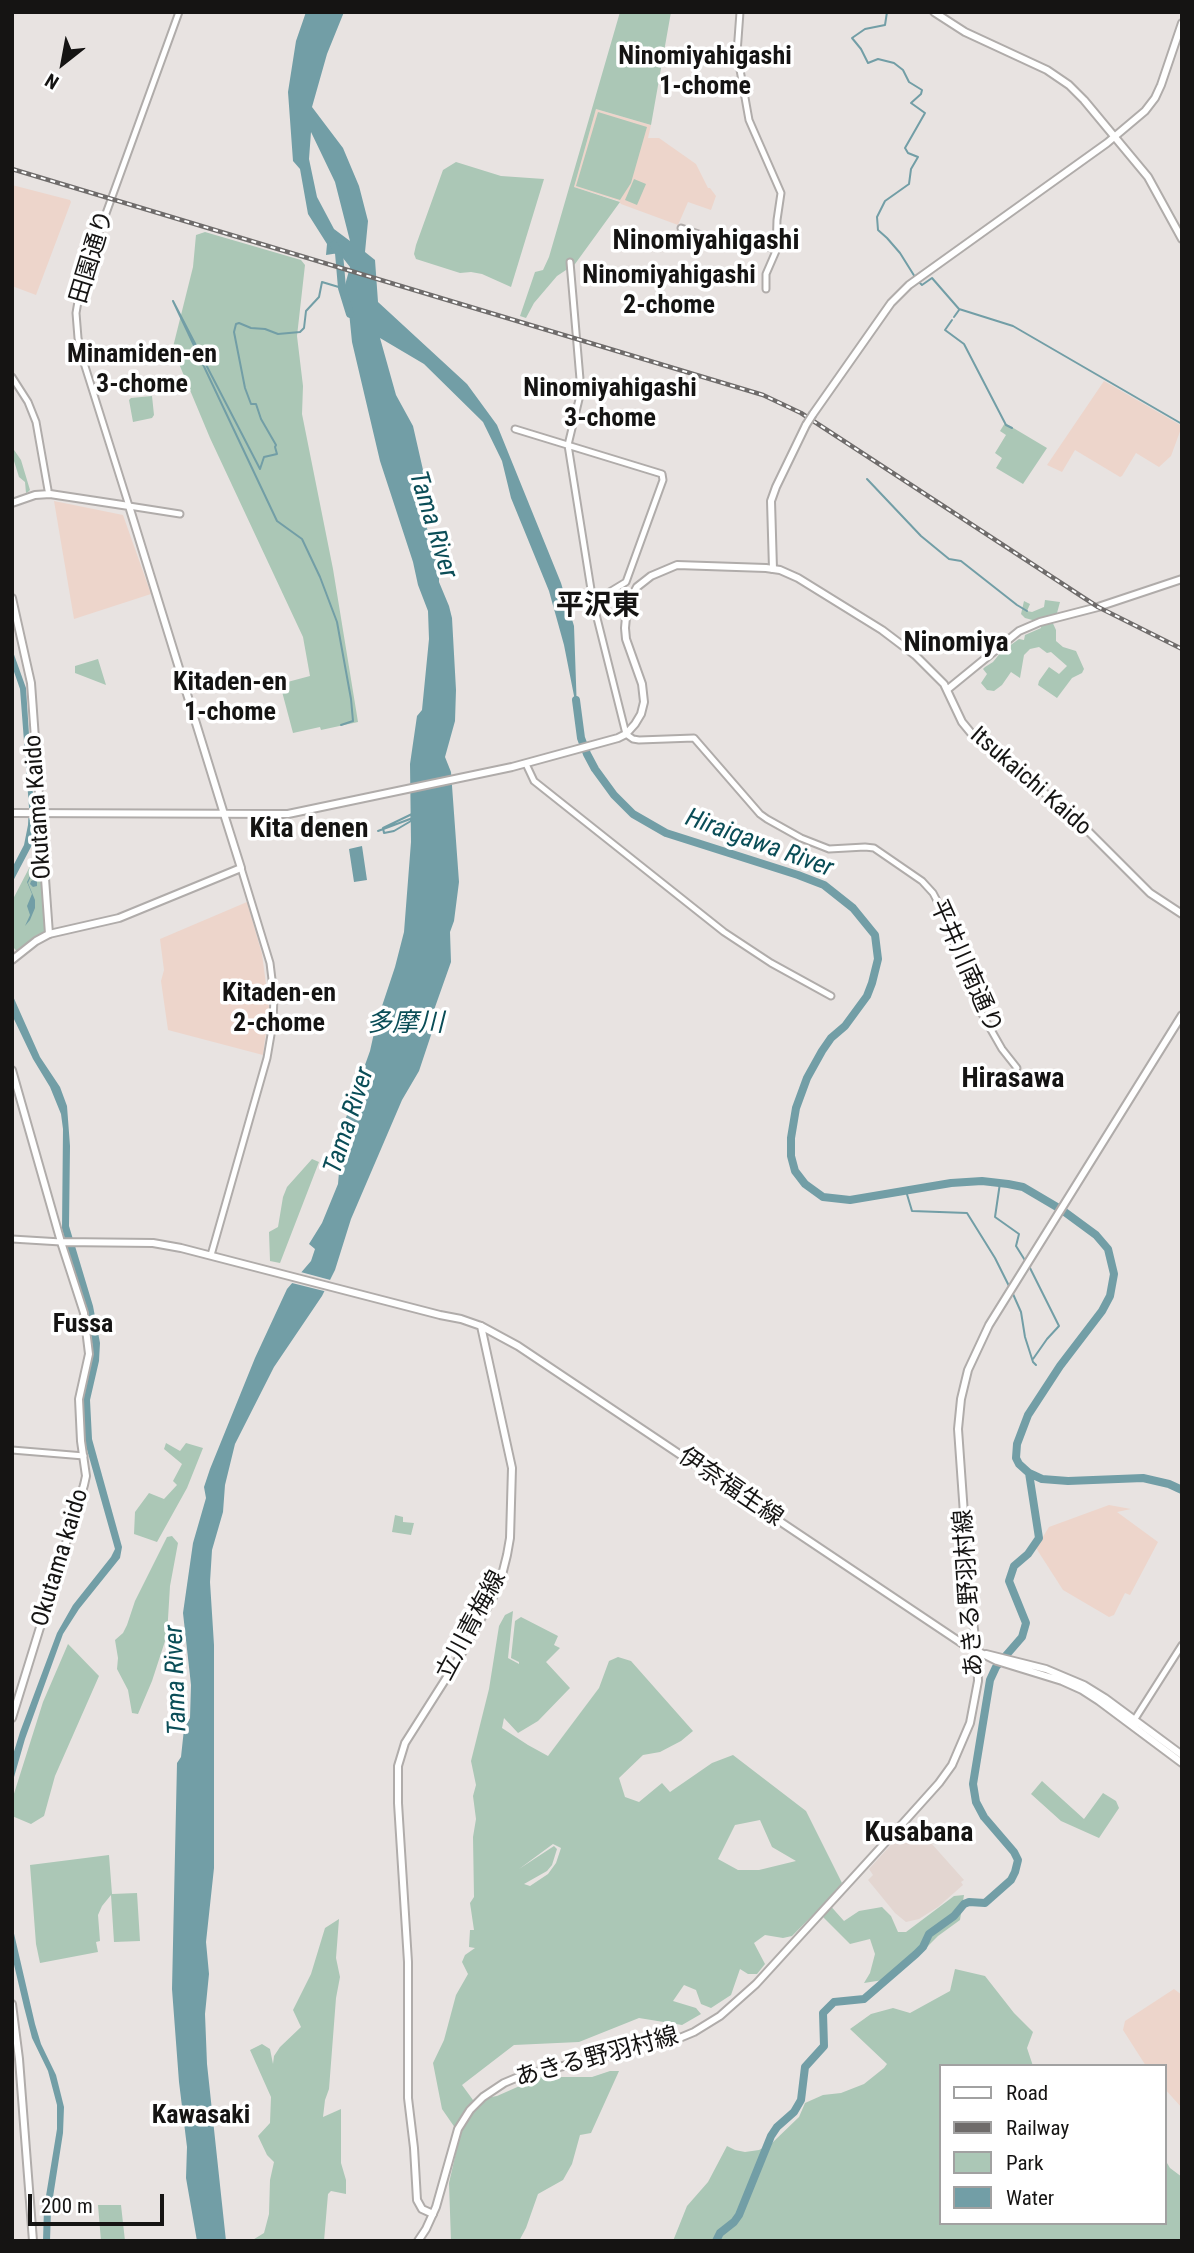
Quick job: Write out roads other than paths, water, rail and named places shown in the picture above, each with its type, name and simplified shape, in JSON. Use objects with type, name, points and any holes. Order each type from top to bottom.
[{"type":"main road","points":[[934,12],[965,32],[1060,78],[1084,100],[1148,177],[1182,239]]},
{"type":"main road","points":[[773,569],[771,501],[776,487],[806,425],[891,303],[911,283],[1115,137],[1141,115],[1155,98],[1182,23]]},
{"type":"main road","points":[[12,503],[44,494],[129,506],[241,868],[119,918],[49,934],[12,960]]},
{"type":"main road","name":"Itsukaichi Kaido","points":[[626,734],[638,719],[644,702],[642,686],[626,639],[625,624],[630,599],[639,585],[657,573],[685,564],[773,569],[798,578],[888,634],[925,663],[948,689],[962,722],[976,739],[1070,813],[1144,888],[1182,914]]},
{"type":"main road","points":[[948,689],[1019,631],[1182,579]]},
{"type":"main road","name":"Okutama Kaido","points":[[12,598],[31,683],[37,813],[49,934]]},
{"type":"main road","points":[[12,813],[288,814],[526,764],[626,734]]},
{"type":"main road","name":"あきる野羽村線","points":[[418,2241],[433,2214],[458,2129],[470,2110],[492,2090],[523,2075],[673,2041],[712,2022],[747,1994],[945,1775],[960,1750],[972,1716],[978,1681],[959,1452],[959,1413],[968,1370],[980,1340],[997,1311],[1182,1015]]},
{"type":"main road","name":"Okutama kaido","points":[[12,1070],[84,1313],[89,1354],[79,1399],[86,1476],[12,1718]]},
{"type":"main road","points":[[62,1242],[156,1244],[211,1255],[481,1326]]},
{"type":"main road","name":"伊奈福生線","points":[[481,1326],[528,1353],[977,1652],[1082,1690],[1182,1755]]},
{"type":"main road","name":"立川青梅線","points":[[433,2214],[422,2208],[417,2200],[408,2092],[408,1962],[398,1766],[405,1743],[459,1658],[492,1599],[507,1555],[512,1468],[481,1326]]},
{"type":"main road","name":"伊奈福生線","points":[[1133,1722],[1182,1763]]},
{"type":"main road","points":[[12,2004],[19,2059],[33,2241]]},
{"type":"street","name":"田園通り","points":[[129,506],[84,363],[76,325],[76,303],[179,12]]},
{"type":"street","points":[[740,12],[737,53],[748,120],[781,191],[776,248],[766,274],[766,289]]},
{"type":"street","points":[[681,228],[730,245],[776,248]]},
{"type":"street","points":[[570,262],[581,392],[568,445],[593,602],[626,734]]},
{"type":"street","points":[[12,377],[28,402],[36,422],[47,489]]},
{"type":"street","points":[[515,429],[663,476],[626,582],[593,602]]},
{"type":"street","points":[[129,506],[180,514]]},
{"type":"street","name":"平井川南通り","points":[[626,734],[639,740],[694,738],[767,819],[801,838],[829,849],[874,848],[922,881],[933,893],[943,912],[974,1000],[1002,1049],[1017,1068]]},
{"type":"street","points":[[526,764],[534,780],[724,932],[831,996]]},
{"type":"street","points":[[211,1255],[267,1058],[273,1023],[271,968],[241,868]]},
{"type":"street","points":[[12,1239],[62,1242]]},
{"type":"street","points":[[12,1450],[84,1456]]},
{"type":"street","points":[[1133,1722],[1182,1646]]},
{"type":"water","name":"多摩川","points":[[306,12],[344,12],[327,54],[312,107],[343,148],[359,186],[368,221],[365,252],[375,260],[378,302],[467,384],[497,425],[561,583],[574,626],[577,711],[564,645],[549,591],[511,498],[502,461],[483,422],[424,364],[380,338],[396,395],[413,426],[426,483],[424,521],[439,558],[439,582],[452,618],[455,721],[445,757],[451,772],[459,882],[450,932],[451,962],[434,1010],[433,1029],[419,1071],[402,1100],[351,1219],[335,1270],[322,1296],[274,1367],[235,1444],[225,1485],[223,1512],[212,1550],[210,1582],[214,1645],[214,1868],[206,1942],[209,1974],[205,2014],[207,2064],[226,2241],[197,2241],[186,2178],[187,2147],[172,1989],[177,1763],[181,1757],[184,1729],[190,1718],[191,1685],[183,1613],[193,1543],[206,1498],[204,1487],[210,1469],[255,1358],[287,1289],[311,1261],[315,1249],[309,1244],[322,1223],[338,1184],[343,1126],[370,1051],[395,967],[404,932],[411,842],[410,764],[417,716],[422,710],[429,639],[428,611],[380,461],[352,342],[345,285],[350,267],[339,253],[326,255],[327,244],[308,214],[300,169],[293,161],[288,92],[296,41]],"holes":[[[311,132],[335,182],[350,241],[334,229],[317,197],[309,159]]]},
{"type":"water","points":[[12,649],[26,688],[35,827],[32,845],[12,883],[12,868],[24,845],[29,807],[20,689],[12,666]]},
{"type":"water","points":[[362,846],[367,880],[354,882],[349,849]]},
{"type":"water","points":[[33,870],[37,877],[37,886],[30,884],[34,880],[32,874],[28,883],[35,900],[35,908],[25,926],[30,915],[27,906],[32,894],[27,882]]},
{"type":"water","points":[[12,994],[40,1057],[60,1087],[67,1106],[70,1146],[69,1226],[93,1306],[100,1343],[99,1361],[90,1400],[92,1439],[122,1547],[120,1558],[79,1609],[63,1634],[25,1739],[12,1784],[12,1758],[57,1633],[73,1605],[115,1549],[84,1439],[83,1400],[93,1348],[88,1320],[62,1229],[61,1114],[50,1087],[12,1015]]},
{"type":"water","points":[[12,1925],[35,2024],[56,2075],[64,2107],[63,2133],[51,2210],[50,2241],[43,2241],[44,2208],[57,2129],[57,2105],[48,2071],[32,2038],[24,2007],[12,1956]]},
{"type":"waterway","points":[[887,12],[885,25],[865,29],[852,38],[868,63],[878,59],[894,63],[903,70],[909,82],[922,90],[911,103],[925,113],[905,148],[908,153],[918,157],[911,169],[909,184],[885,201],[877,217],[878,230],[900,253],[915,277]]},
{"type":"waterway","name":"Tama River","points":[[334,245],[339,253],[342,288],[350,314]]},
{"type":"waterway","points":[[918,281],[922,285],[932,278],[959,309],[1013,326],[1182,424]]},
{"type":"waterway","points":[[341,725],[353,721],[351,699],[337,622],[320,577],[302,539],[277,521],[173,301],[260,469],[264,457],[277,454],[276,445],[256,404],[251,404],[245,388],[234,332],[236,324],[278,334],[300,332],[304,328],[306,311],[319,297],[322,282],[342,288]]},
{"type":"waterway","points":[[954,317],[959,310]]},
{"type":"waterway","points":[[952,320],[945,330],[964,344],[1006,425],[1012,428]]},
{"type":"waterway","points":[[867,479],[921,536],[949,559],[961,561],[1027,611]]},
{"type":"waterway","name":"Hiraigawa River","points":[[576,700],[581,738],[587,754],[614,795],[633,814],[666,833],[824,885],[853,908],[875,935],[878,959],[867,996],[822,1051],[807,1078],[796,1108],[791,1156],[795,1171],[805,1184],[823,1197],[850,1200],[951,1183],[982,1181],[1023,1187],[1062,1210],[1096,1235],[1108,1249],[1114,1274],[1110,1296],[1028,1415],[1017,1444],[1016,1458],[1019,1464],[1042,1479],[1068,1481],[1143,1478],[1182,1490]]},
{"type":"waterway","points":[[412,814],[411,821],[394,831],[384,833],[383,828],[412,814]]},
{"type":"waterway","points":[[378,831],[410,819]]},
{"type":"waterway","points":[[1000,1183],[995,1217],[1019,1234],[1016,1246],[1026,1262]]},
{"type":"waterway","points":[[906,1191],[912,1211],[967,1213],[1010,1288]]},
{"type":"waterway","points":[[1029,1266],[1059,1326],[1033,1359]]},
{"type":"waterway","points":[[1013,1294],[1036,1365]]},
{"type":"waterway","points":[[716,2241],[720,2233],[739,2215],[771,2136],[794,2112],[801,2100],[805,2067],[824,2046],[823,2013],[834,2002],[864,1999],[916,1954],[929,1934],[954,1916],[964,1904],[985,1903],[1011,1880],[1015,1872],[1018,1860],[984,1817],[976,1802],[973,1784],[990,1680],[996,1667],[1022,1637],[1026,1623],[1009,1581],[1014,1566],[1028,1554],[1039,1538],[1029,1473]]},
{"type":"railway","points":[[12,169],[763,395],[801,413],[1098,607],[1182,649]]},
{"type":"district","name":"Ninomiyahigashi 1-chome","points":[[705,72]]},
{"type":"district","name":"Ninomiyahigashi","points":[[706,242]]},
{"type":"district","name":"Ninomiyahigashi 2-chome","points":[[669,291]]},
{"type":"district","name":"Minamiden-en 3-chome","points":[[142,370]]},
{"type":"district","name":"Ninomiyahigashi 3-chome","points":[[610,404]]},
{"type":"district","name":"平沢東","points":[[598,607]]},
{"type":"district","name":"Ninomiya","points":[[956,644]]},
{"type":"district","name":"Kitaden-en 1-chome","points":[[230,698]]},
{"type":"district","name":"Kita denen","points":[[309,830]]},
{"type":"district","name":"Kitaden-en 2-chome","points":[[279,1009]]},
{"type":"district","name":"Hirasawa","points":[[1013,1080]]},
{"type":"district","name":"Fussa","points":[[83,1325]]},
{"type":"district","name":"Kusabana","points":[[919,1834]]},
{"type":"district","name":"Kawasaki","points":[[201,2116]]}]
